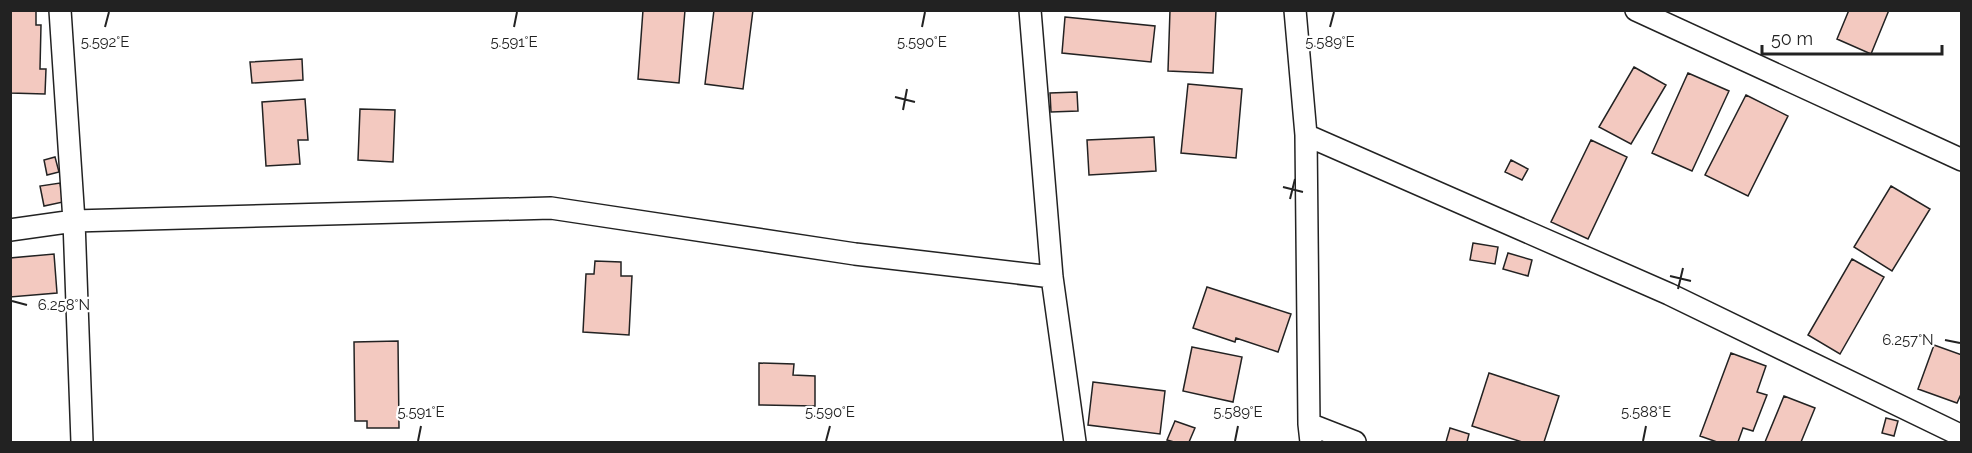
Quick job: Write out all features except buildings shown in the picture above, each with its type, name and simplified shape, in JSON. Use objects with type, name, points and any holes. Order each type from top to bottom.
[{"type":"street","points":[[60,10],[74,221],[82,442]]},
{"type":"street","points":[[1030,10],[1052,277],[1075,442]]},
{"type":"street","points":[[1295,10],[1306,135],[1310,433],[1355,442]]},
{"type":"street","points":[[1635,10],[1962,160]]},
{"type":"street","points":[[1306,135],[1669,294],[1962,436]]},
{"type":"street","points":[[10,230],[74,221],[551,208],[855,254],[1052,277]]}]
